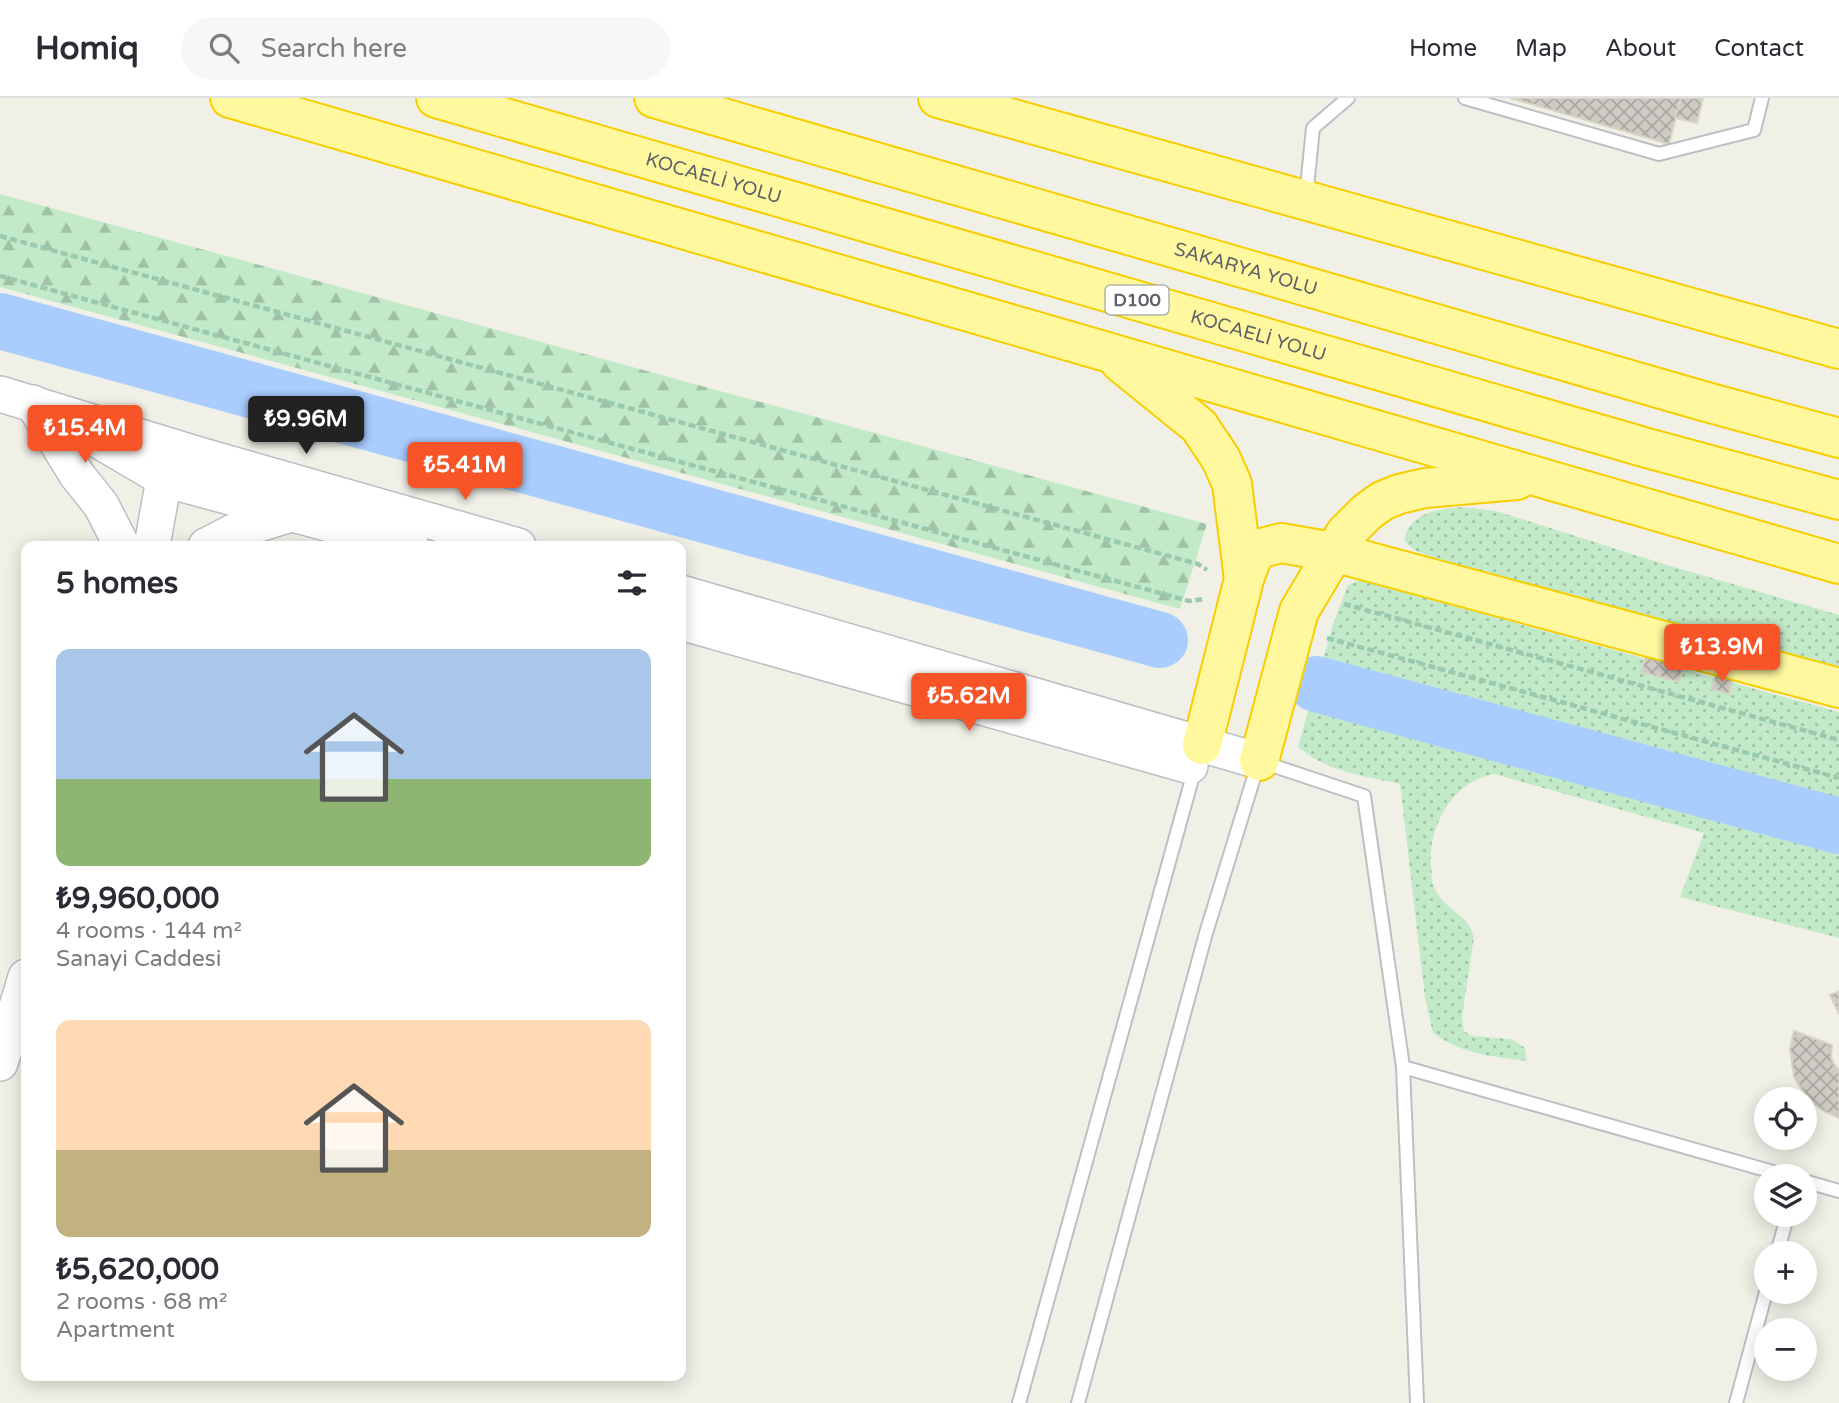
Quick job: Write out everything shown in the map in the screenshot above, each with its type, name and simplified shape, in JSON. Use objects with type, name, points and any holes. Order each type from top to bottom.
[{"type":"highway","points":[[230,98],[1839,564]]},
{"type":"highway","name":"KOCAELİ YOLU","points":[[436,98],[1647,448],[1839,500]]},
{"type":"highway","name":"SAKARYA YOLU","points":[[654,98],[1839,438]]},
{"type":"highway","points":[[938,98],[1839,349]]},
{"type":"highway","points":[[1104,350],[1199,426],[1221,458],[1231,484],[1242,587]]},
{"type":"highway","points":[[1703,401],[1839,427]]},
{"type":"highway","points":[[1647,448],[1839,519]]},
{"type":"highway","points":[[1259,761],[1299,611],[1345,534],[1367,512],[1382,501],[1399,494],[1425,488],[1537,478]]},
{"type":"highway","points":[[1198,756],[1242,587],[1251,560],[1258,549],[1268,544],[1281,543],[1333,552],[1839,688]]},
{"type":"main road","points":[[0,394],[33,403],[295,513],[393,541]]},
{"type":"main road","points":[[33,403],[78,475],[101,505],[119,541]]},
{"type":"main road","points":[[154,541],[181,467]]},
{"type":"main road","points":[[165,541],[181,467]]},
{"type":"main road","points":[[181,467],[496,541]]},
{"type":"main road","points":[[215,541],[233,531],[295,513]]},
{"type":"main road","points":[[686,595],[1198,756]]},
{"type":"main road","points":[[686,623],[1198,756],[1259,761]]},
{"type":"main road","points":[[0,1063],[21,994]]},
{"type":"lane","points":[[1305,200],[1313,128],[1348,98]]},
{"type":"lane","points":[[1465,98],[1659,154],[1754,130],[1762,98]]},
{"type":"lane","points":[[1019,1403],[1198,756]]},
{"type":"lane","points":[[1079,1403],[1206,933],[1259,761],[1364,796],[1403,1067],[1417,1403]]},
{"type":"lane","points":[[1403,1067],[1754,1167]]},
{"type":"lane","points":[[1817,1185],[1839,1191]]},
{"type":"lane","points":[[1736,1403],[1763,1304]]},
{"type":"path","points":[[0,236],[1198,564],[1242,587]]},
{"type":"path","points":[[0,276],[1189,601],[1242,587]]},
{"type":"path","points":[[1839,740],[1335,601],[1299,611],[1321,636],[1839,778]]},
{"type":"green space","points":[[0,194],[1207,524],[1180,609],[0,287]]},
{"type":"green space","points":[[1462,507],[1496,511],[1839,615],[1839,669],[1439,560],[1414,550],[1404,541],[1407,531],[1418,518],[1434,511]]},
{"type":"green space","points":[[1360,580],[1839,712],[1839,938],[1680,897],[1704,833],[1494,774],[1479,778],[1466,786],[1446,807],[1434,835],[1431,850],[1432,879],[1438,895],[1466,922],[1474,937],[1462,1017],[1464,1031],[1472,1036],[1511,1039],[1525,1048],[1527,1061],[1467,1050],[1433,1033],[1425,998],[1400,784],[1333,768],[1298,747],[1333,624],[1348,585]]},
{"type":"building","points":[[1510,98],[1681,98],[1669,144]]},
{"type":"building","points":[[1681,98],[1703,98],[1697,123],[1675,118]]},
{"type":"building","points":[[1647,652],[1684,662],[1679,682],[1641,672]]},
{"type":"building","points":[[1716,673],[1733,678],[1729,694],[1711,689]]},
{"type":"building","points":[[1839,991],[1839,1014],[1830,995]]},
{"type":"building","points":[[1794,1031],[1832,1045],[1831,1056],[1839,1070],[1839,1118],[1817,1106],[1817,1087],[1800,1087],[1794,1077],[1790,1049]]},
{"type":"waterway","points":[[0,321],[1160,640]]},
{"type":"waterway","points":[[1316,684],[1839,826]]}]
